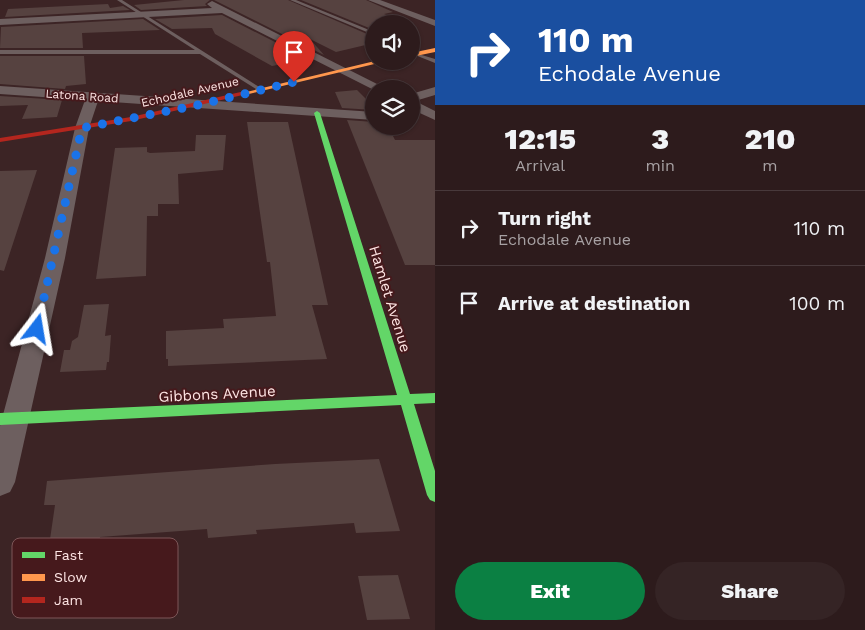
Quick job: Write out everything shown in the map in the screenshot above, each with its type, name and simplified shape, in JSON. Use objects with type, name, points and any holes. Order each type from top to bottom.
[{"type":"street","points":[[204,0],[365,81]]},
{"type":"street","points":[[372,0],[435,23]]},
{"type":"street","points":[[0,22],[224,10]]},
{"type":"street","points":[[420,52],[435,50]]},
{"type":"street","name":"Echodale Avenue","points":[[0,140],[82,128],[198,105],[365,65]]},
{"type":"street","name":"Latona Road","points":[[0,90],[365,116]]},
{"type":"street","points":[[420,95],[435,91]]},
{"type":"street","points":[[0,482],[8,419],[55,258],[82,128],[93,97]]},
{"type":"street","points":[[420,108],[435,116]]},
{"type":"street","name":"Hamlet Avenue","points":[[317,113],[435,495]]},
{"type":"street","points":[[420,120],[435,121]]},
{"type":"street","name":"Gibbons Avenue","points":[[8,419],[435,398]]},
{"type":"lane","points":[[118,0],[261,90]]},
{"type":"lane","points":[[292,0],[365,30]]},
{"type":"lane","points":[[0,52],[200,52]]},
{"type":"lane","points":[[420,55],[435,61]]},
{"type":"building","points":[[184,0],[210,0],[205,4],[207,6],[141,10],[134,5]]},
{"type":"building","points":[[214,0],[288,0],[365,33],[365,45],[336,52],[310,39],[324,55]]},
{"type":"building","points":[[301,0],[366,0],[393,12],[384,14],[387,15],[365,15],[365,26]]},
{"type":"building","points":[[108,4],[110,8],[123,6],[130,10],[5,17],[8,9]]},
{"type":"building","points":[[222,15],[308,59],[272,66],[215,34],[212,28],[172,29],[155,19]]},
{"type":"building","points":[[143,19],[160,30],[82,33],[83,48],[0,48],[1,27]]},
{"type":"building","points":[[0,56],[84,56],[86,84],[66,86],[65,89],[0,84]]},
{"type":"building","points":[[357,90],[365,98],[365,109],[342,108],[335,92]]},
{"type":"building","points":[[0,96],[62,100],[57,117],[22,119],[28,105],[0,106]]},
{"type":"building","points":[[347,120],[365,121],[365,135],[392,135],[395,140],[435,140],[435,265],[405,265]]},
{"type":"building","points":[[247,122],[288,122],[328,305],[312,305],[327,359],[168,366],[168,359],[166,359],[166,331],[224,328],[223,319],[276,316],[270,262],[267,262]]},
{"type":"building","points":[[196,135],[226,135],[223,170],[178,174],[179,204],[158,204],[158,216],[147,216],[146,276],[96,279],[115,148],[147,147],[147,152],[150,153],[195,151]]},
{"type":"building","points":[[37,170],[4,271],[0,270],[0,171]]},
{"type":"building","points":[[109,304],[105,336],[111,335],[109,362],[107,362],[106,370],[60,372],[64,350],[70,350],[72,341],[78,337],[84,305]]},
{"type":"building","points":[[379,459],[400,531],[356,533],[354,523],[256,530],[257,534],[208,538],[207,529],[100,538],[50,538],[55,505],[44,505],[47,481],[275,464]]},
{"type":"building","points":[[398,575],[410,619],[367,620],[358,576]]},
{"type":"traffic: fast","points":[[317,113],[435,495]]},
{"type":"traffic: fast","points":[[0,419],[435,398]]},
{"type":"traffic: slow","points":[[420,53],[435,50]]},
{"type":"traffic: slow","points":[[245,93],[365,65]]},
{"type":"traffic: jam","points":[[0,140],[131,119],[245,93]]},
{"type":"route","points":[[37,329],[55,258],[82,128],[198,105],[294,82]]}]
